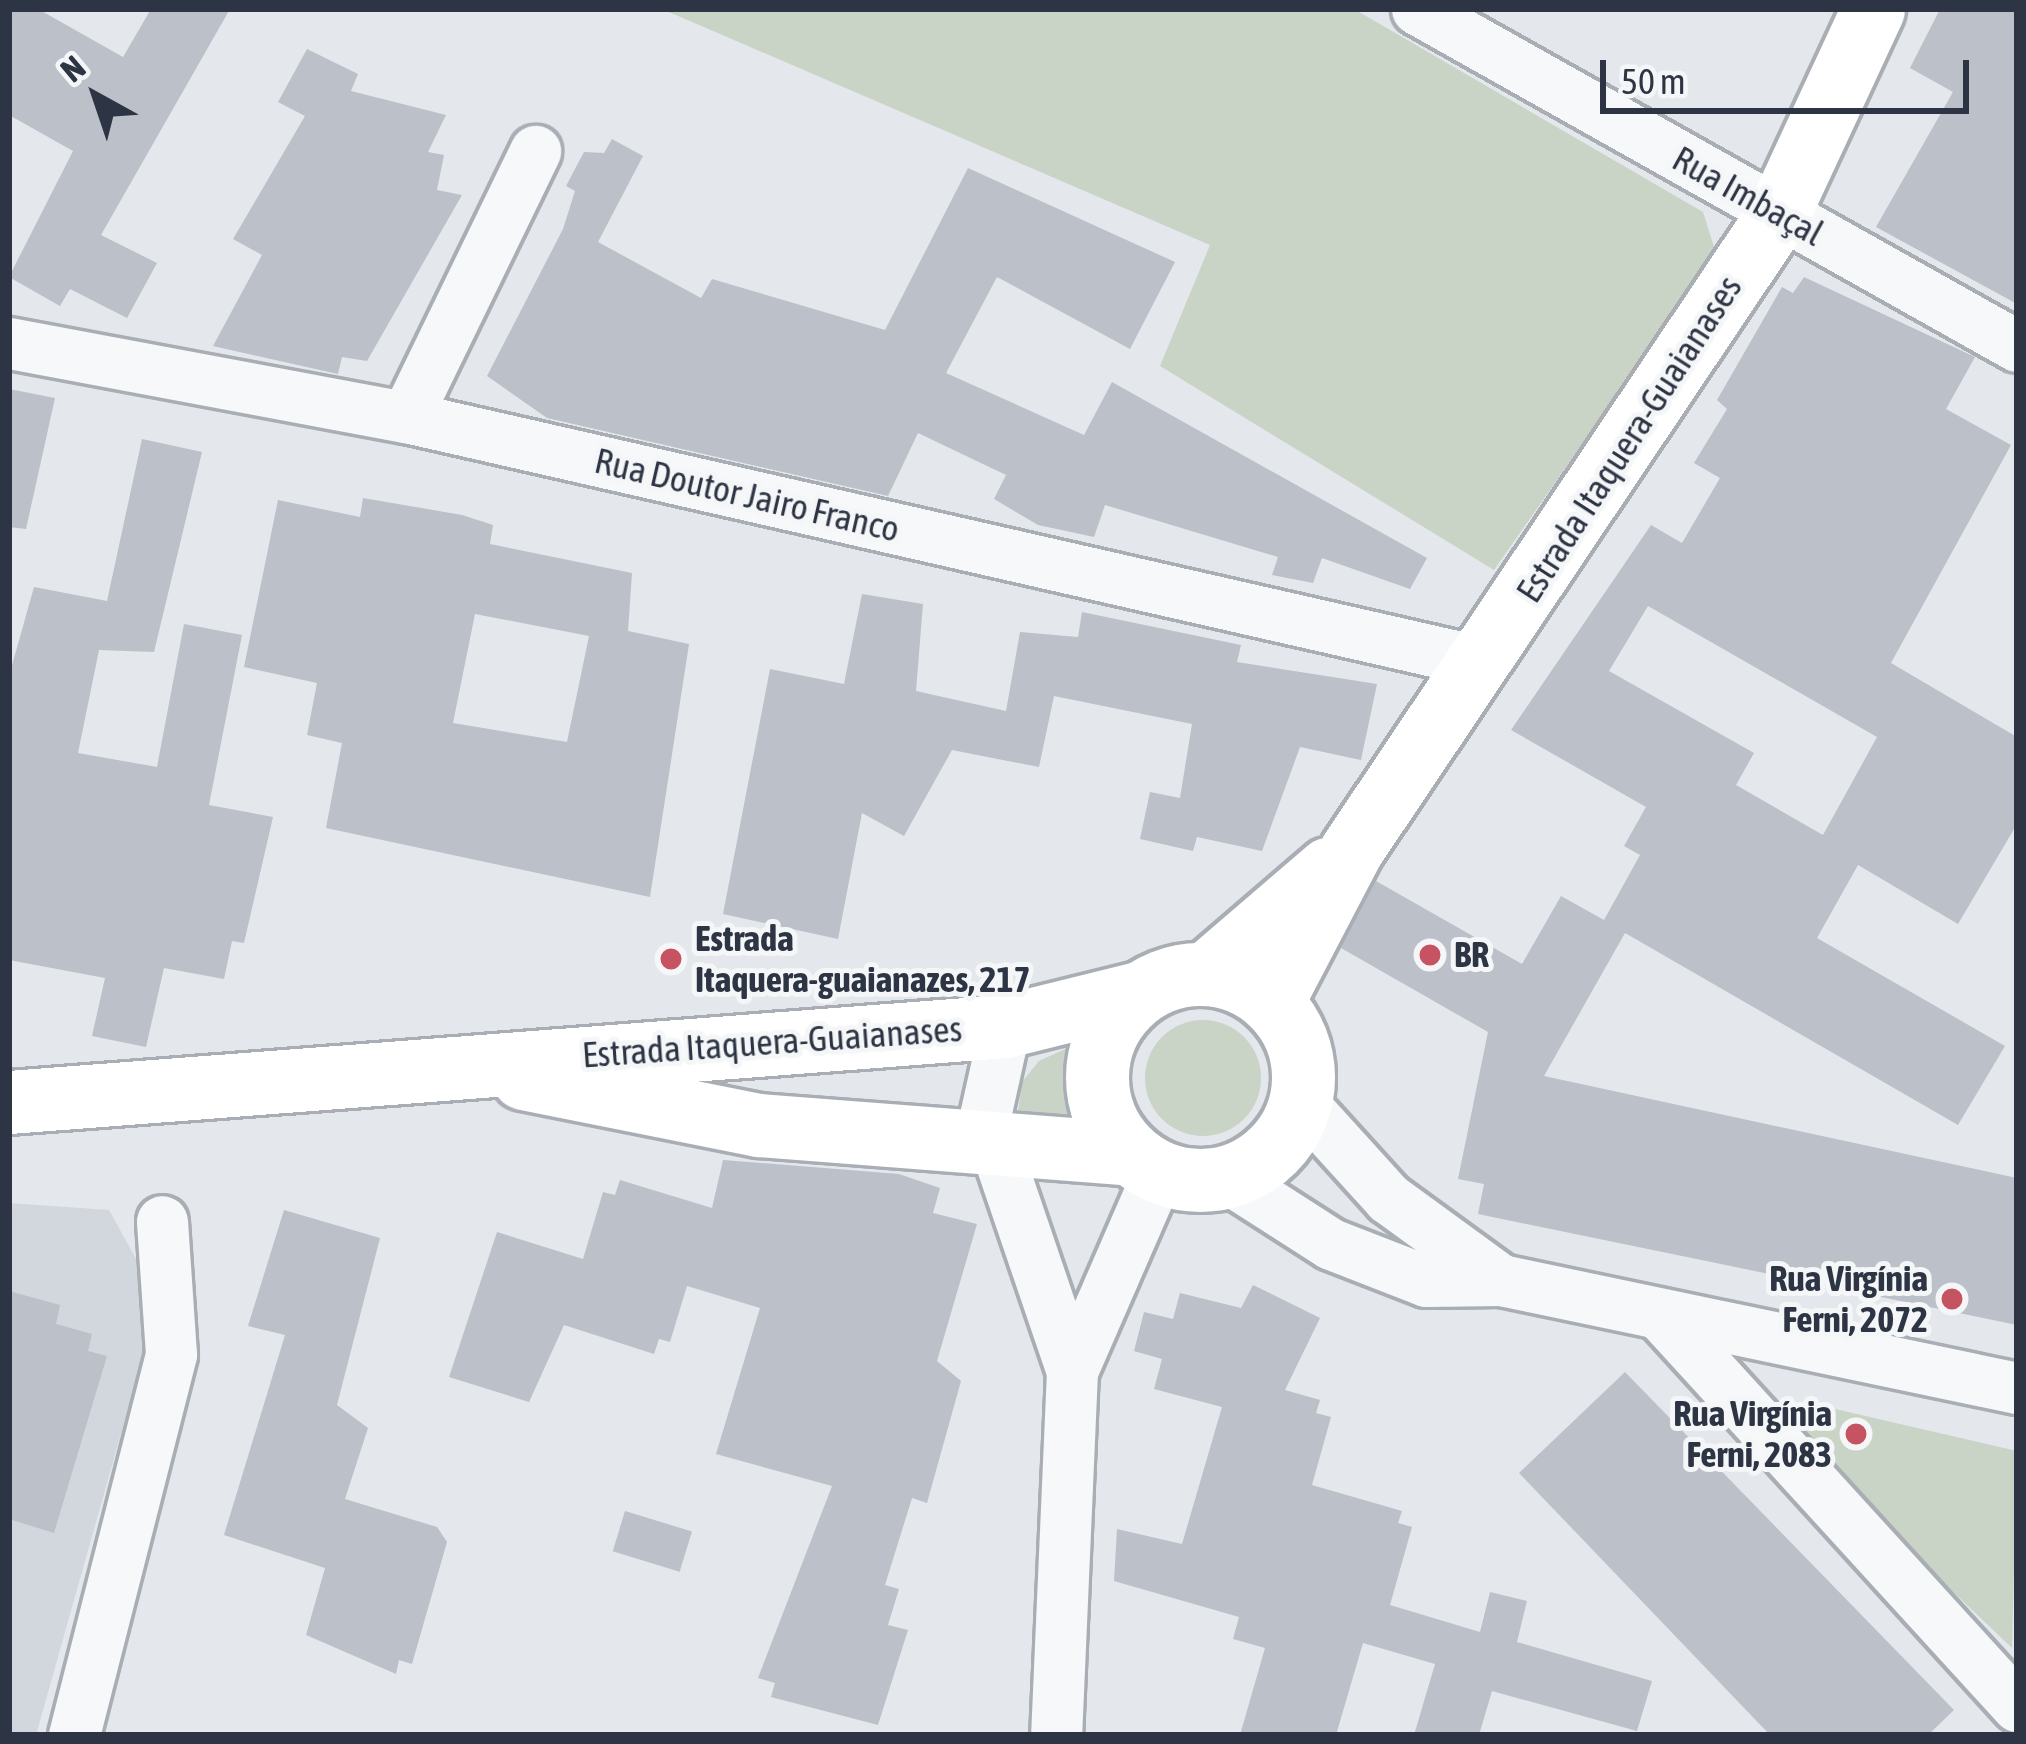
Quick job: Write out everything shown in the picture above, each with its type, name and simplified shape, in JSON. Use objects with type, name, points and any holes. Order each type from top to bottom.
[{"type":"main road","name":"Estrada Itaquera-Guaianases","points":[[1272,1002],[1352,849],[1482,662],[1778,214],[1873,9]]},
{"type":"main road","name":"Estrada Itaquera-Guaianases","points":[[1207,973],[1352,849]]},
{"type":"main road","points":[[1207,973],[1272,1002],[1294,1031],[1301,1102],[1261,1162],[1228,1178],[1142,1163],[1096,1089],[1098,1052],[1138,993],[1207,973]]},
{"type":"main road","name":"Estrada Itaquera-Guaianases","points":[[9,1102],[1005,1026],[1138,993]]},
{"type":"main road","name":"Estrada Itaquera-Guaianases","points":[[475,1069],[759,1125],[1142,1163]]},
{"type":"street","name":"Rua Imbaçal","points":[[1417,9],[2017,346]]},
{"type":"street","points":[[406,417],[535,152]]},
{"type":"street","name":"Rua Doutor Jairo Franco","points":[[9,343],[406,417],[1482,662]]},
{"type":"street","points":[[1005,1026],[983,1099],[994,1150],[1072,1371]]},
{"type":"street","points":[[1301,1102],[1388,1198],[1501,1280]]},
{"type":"street","points":[[1056,1735],[1072,1371],[1142,1163]]},
{"type":"street","points":[[1228,1178],[1393,1272],[1501,1280],[1664,1319],[2017,1388]]},
{"type":"street","points":[[74,1735],[171,1354],[162,1221]]},
{"type":"street","points":[[1664,1319],[2017,1706]]},
{"type":"shaded area","points":[[9,1203],[109,1210],[140,1266],[149,1334],[36,1735],[9,1735]]},
{"type":"green space","points":[[662,9],[1354,9],[1703,212],[1716,253],[1494,570],[1160,366],[1210,245]]},
{"type":"green space","points":[[1203,1020],[1225,1025],[1244,1037],[1256,1056],[1261,1078],[1256,1100],[1244,1119],[1225,1131],[1203,1136],[1181,1131],[1162,1119],[1150,1100],[1145,1078],[1150,1056],[1162,1037],[1181,1025]]},
{"type":"green space","points":[[1087,1039],[1080,1096],[1092,1127],[1017,1120],[1022,1082],[1039,1061]]},
{"type":"green space","points":[[1809,1403],[2017,1451],[2012,1648],[1790,1436],[1793,1406]]},
{"type":"building","points":[[9,9],[38,9],[123,57],[151,9],[230,9],[101,235],[157,263],[127,318],[70,289],[60,306],[9,277],[73,151],[9,115]]},
{"type":"building","points":[[1940,9],[2017,9],[2017,304],[1876,227],[1953,92],[1910,68]]},
{"type":"building","points":[[307,49],[358,74],[351,91],[446,115],[428,152],[444,155],[437,190],[462,195],[367,361],[342,357],[338,374],[213,346],[262,255],[233,239],[305,116],[278,102]]},
{"type":"building","points":[[612,139],[643,156],[598,242],[701,298],[712,279],[885,330],[968,168],[1175,262],[1130,349],[997,277],[946,373],[1084,435],[1112,382],[1427,558],[1410,589],[1322,558],[1313,583],[1272,575],[1278,557],[1105,505],[1094,537],[1038,525],[994,499],[1006,475],[918,433],[888,496],[547,418],[487,376],[563,229],[575,191],[566,186],[584,152],[604,153]]},
{"type":"building","points":[[1804,277],[1975,357],[1946,409],[2011,445],[1891,663],[2017,737],[2017,824],[1958,924],[1858,865],[1817,938],[2005,1046],[1958,1125],[1625,933],[1544,1076],[2017,1178],[2017,1325],[1478,1214],[1484,1184],[1458,1179],[1488,1032],[1341,948],[1376,881],[1522,964],[1561,896],[1604,920],[1640,855],[1624,846],[1646,807],[1511,730],[1651,525],[1682,543],[1720,478],[1694,463],[1727,409],[1717,400],[1782,287],[1793,293]],"holes":[[[1648,606],[1877,737],[1823,835],[1736,785],[1754,753],[1609,671]]]},
{"type":"building","points":[[9,389],[55,398],[26,529],[9,527]]},
{"type":"building","points":[[142,439],[202,452],[154,652],[99,650],[78,753],[157,767],[184,624],[242,635],[209,805],[273,817],[244,943],[232,941],[224,979],[164,968],[146,1047],[92,1036],[105,978],[9,960],[9,676],[34,587],[107,601]]},
{"type":"building","points":[[363,498],[462,515],[493,525],[490,544],[632,573],[628,631],[689,644],[650,897],[326,828],[342,743],[307,735],[317,683],[244,667],[278,500],[360,517]],"holes":[[[475,614],[589,636],[567,742],[453,723]]]},
{"type":"building","points":[[862,594],[923,604],[916,691],[1006,711],[1020,632],[1078,637],[1082,612],[1241,645],[1237,662],[1377,684],[1361,760],[1300,747],[1262,851],[1197,837],[1193,851],[1140,839],[1150,792],[1180,798],[1192,724],[1054,696],[1039,767],[952,750],[904,836],[862,813],[838,939],[723,914],[770,669],[844,684]]},
{"type":"building","points":[[723,1160],[899,1174],[940,1188],[933,1213],[977,1224],[937,1361],[961,1381],[927,1503],[912,1498],[885,1585],[899,1589],[888,1625],[908,1630],[878,1725],[771,1697],[775,1683],[758,1678],[832,1486],[716,1454],[760,1308],[687,1286],[670,1342],[659,1339],[654,1354],[564,1325],[529,1402],[449,1377],[497,1232],[583,1259],[603,1192],[615,1195],[620,1180],[712,1208]]},
{"type":"building","points":[[284,1210],[380,1238],[337,1405],[368,1428],[345,1499],[437,1527],[447,1542],[412,1664],[399,1660],[396,1674],[306,1635],[325,1568],[224,1535],[285,1335],[248,1326]]},
{"type":"building","points":[[1253,1285],[1320,1318],[1285,1390],[1320,1400],[1316,1413],[1331,1417],[1312,1485],[1402,1511],[1398,1523],[1412,1527],[1390,1605],[1480,1632],[1490,1592],[1527,1601],[1517,1642],[1652,1681],[1637,1731],[1492,1691],[1479,1735],[1414,1735],[1435,1664],[1363,1643],[1336,1735],[1240,1735],[1265,1648],[1233,1639],[1239,1617],[1114,1581],[1117,1529],[1182,1544],[1222,1407],[1154,1389],[1162,1359],[1134,1351],[1144,1312],[1173,1319],[1180,1293],[1241,1308]]},
{"type":"building","points":[[9,1291],[60,1305],[56,1324],[92,1334],[88,1351],[107,1356],[54,1533],[9,1519]]},
{"type":"building","points":[[1625,1372],[1954,1710],[1928,1735],[1770,1735],[1519,1473]]},
{"type":"building","points":[[625,1511],[692,1531],[680,1572],[613,1551]]},
{"type":"place","name":"BR","points":[[1430,955]]},
{"type":"place","name":"Estrada Itaquera-guaianazes, 217","points":[[671,959]]},
{"type":"place","name":"Rua Virgínia Ferni, 2072","points":[[1952,1299]]},
{"type":"place","name":"Rua Virgínia Ferni, 2083","points":[[1856,1434]]}]
